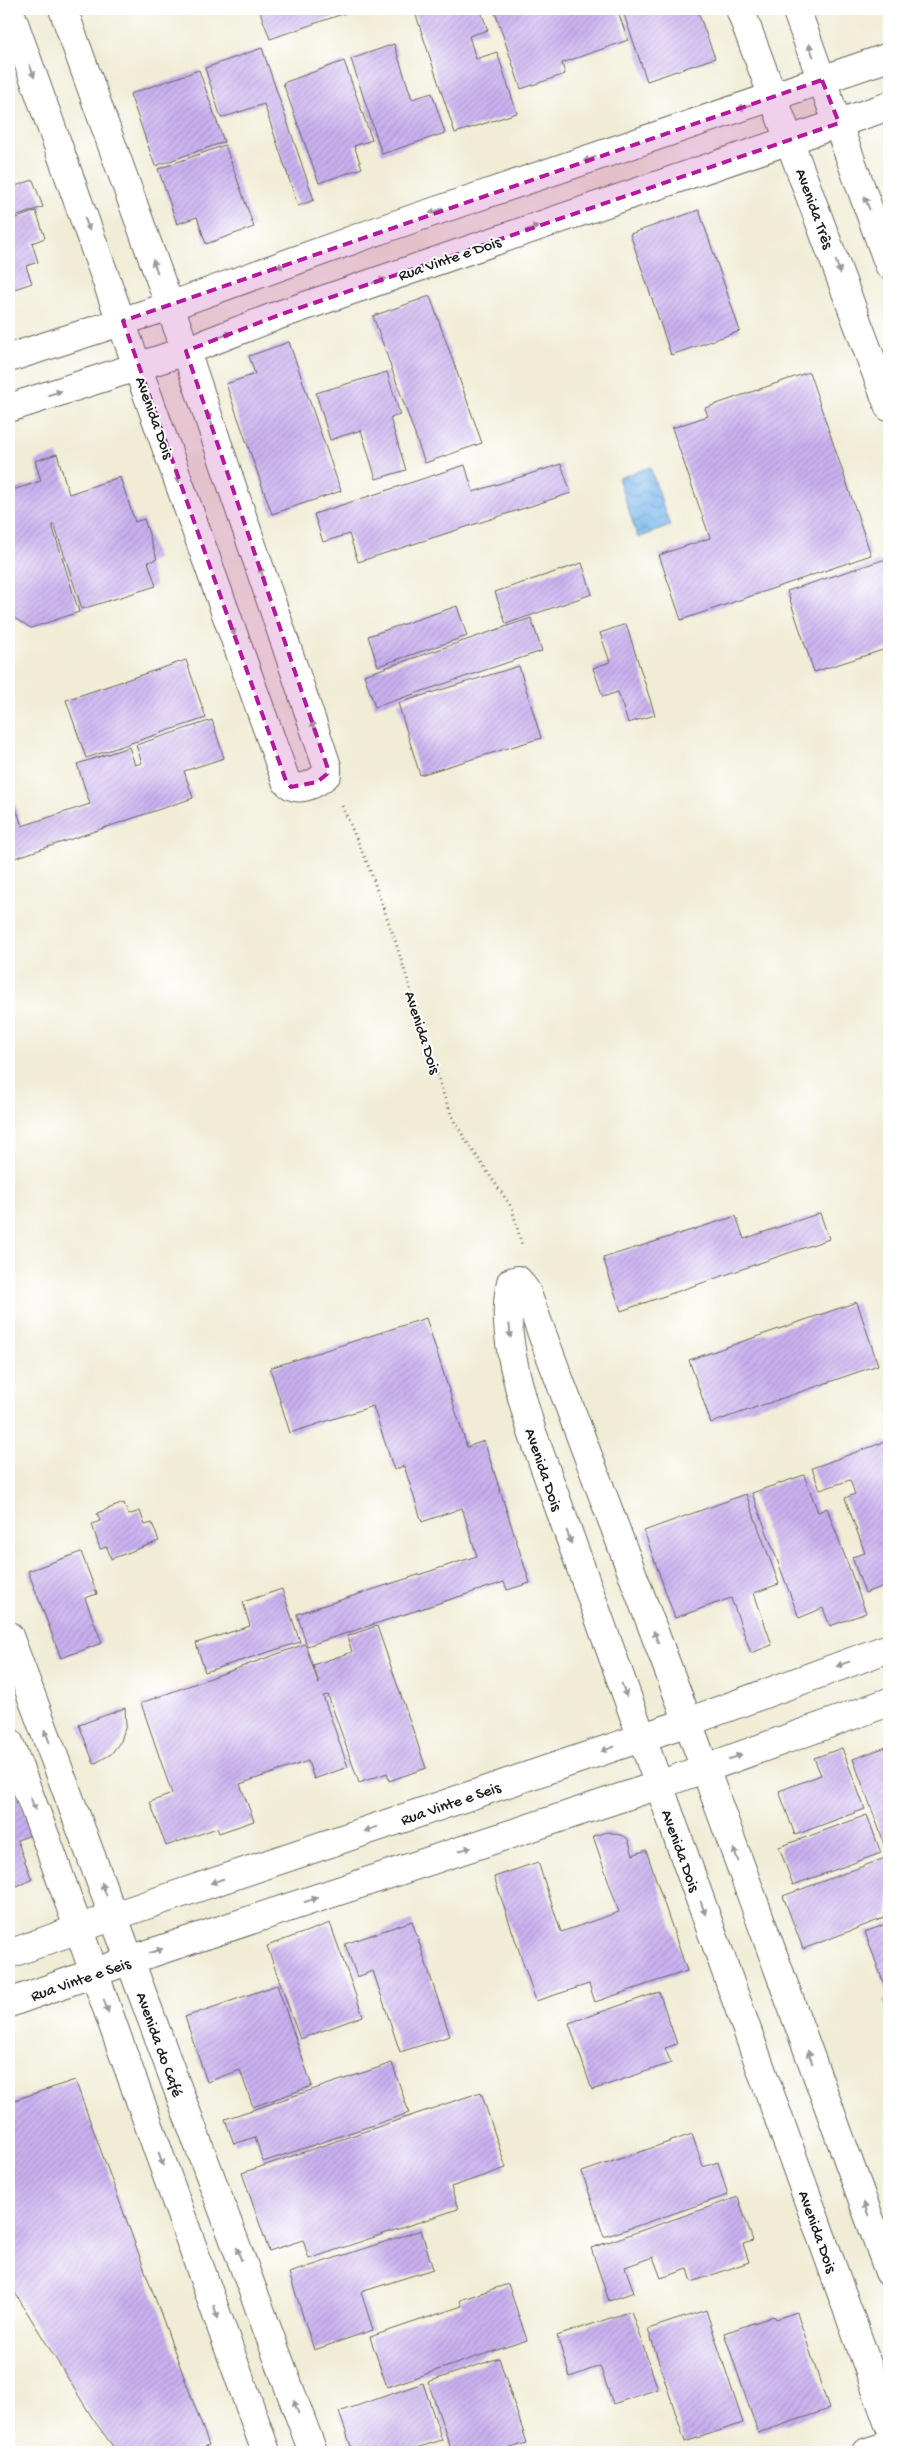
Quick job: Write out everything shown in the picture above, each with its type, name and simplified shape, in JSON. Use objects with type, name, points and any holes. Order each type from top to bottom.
[{"type":"street","name":"Avenida Dois","points":[[9,9],[123,321],[286,781],[291,787],[302,787],[317,782],[327,774]]},
{"type":"street","points":[[63,9],[186,351],[324,757],[327,774]]},
{"type":"street","name":"Avenida Três","points":[[740,9],[889,407]]},
{"type":"street","points":[[796,9],[889,265]]},
{"type":"street","points":[[9,358],[170,306],[389,227],[889,57]]},
{"type":"street","name":"Rua Vinte e Dois","points":[[9,408],[186,351],[279,315],[889,106]]},
{"type":"street","name":"Avenida Dois","points":[[522,1285],[518,1280],[510,1282],[508,1296],[510,1336],[518,1384],[532,1432],[889,2425]]},
{"type":"street","points":[[522,1285],[526,1291],[688,1722],[889,2272]]},
{"type":"street","name":"Avenida do Café","points":[[9,1636],[313,2452]]},
{"type":"street","name":"Rua Vinte e Seis","points":[[9,1954],[114,1916],[688,1722],[889,1648]]},
{"type":"street","name":"Rua Vinte e Seis","points":[[9,2003],[94,1972],[659,1785],[889,1702]]},
{"type":"street","points":[[9,1742],[79,1929],[266,2452]]},
{"type":"street","points":[[866,2452],[889,2445]]},
{"type":"path","name":"Avenida Dois","points":[[327,774],[368,865],[396,945],[444,1096],[456,1123],[480,1163],[494,1179],[512,1208],[524,1261],[525,1271],[522,1285]]},
{"type":"highlighted area","points":[[822,80],[839,123],[279,315],[186,351],[327,766],[327,774],[317,782],[291,787],[286,781],[123,321]]},
{"type":"water","points":[[650,467],[670,526],[638,538],[618,478]]},
{"type":"building","points":[[259,9],[357,9],[270,39]]},
{"type":"building","points":[[414,9],[480,9],[488,30],[469,36],[476,59],[497,52],[517,113],[455,133]]},
{"type":"building","points":[[494,9],[617,9],[628,40],[562,63],[565,74],[521,89]]},
{"type":"building","points":[[622,9],[697,9],[715,58],[647,81]]},
{"type":"building","points":[[394,44],[412,99],[432,93],[445,133],[382,154],[351,59]]},
{"type":"building","points":[[262,48],[314,200],[298,206],[264,104],[221,118],[205,68]]},
{"type":"building","points":[[344,61],[372,140],[354,146],[362,168],[319,183],[283,83]]},
{"type":"building","points":[[199,70],[224,142],[155,166],[130,94]]},
{"type":"building","points":[[225,145],[254,227],[206,244],[197,217],[177,224],[158,169]]},
{"type":"building","points":[[33,180],[43,207],[9,219],[9,188]]},
{"type":"building","points":[[699,210],[740,331],[671,355],[630,234]]},
{"type":"building","points":[[36,211],[45,238],[32,243],[38,262],[26,266],[32,283],[9,291],[9,221]]},
{"type":"building","points":[[430,296],[482,443],[425,463],[373,316]]},
{"type":"building","points":[[289,342],[341,491],[272,514],[226,384],[255,374],[249,356]]},
{"type":"building","points":[[387,372],[400,415],[390,418],[406,470],[376,479],[361,430],[330,440],[316,393]]},
{"type":"building","points":[[809,372],[871,555],[681,620],[659,555],[710,538],[672,428],[708,416],[705,408]]},
{"type":"building","points":[[57,454],[69,494],[120,477],[135,522],[144,519],[157,559],[148,562],[156,586],[82,609],[54,524],[52,525],[79,612],[31,628],[9,615],[9,485],[16,489],[41,481],[35,461]]},
{"type":"building","points":[[561,464],[571,493],[358,562],[349,534],[323,542],[314,514],[465,465],[473,492]]},
{"type":"building","points":[[889,558],[889,648],[814,672],[787,591]]},
{"type":"building","points":[[582,563],[592,594],[506,624],[495,592]]},
{"type":"building","points":[[457,606],[467,636],[378,666],[368,636]]},
{"type":"building","points":[[531,618],[542,651],[375,707],[364,675]]},
{"type":"building","points":[[626,624],[655,715],[628,723],[618,692],[603,697],[593,668],[610,662],[600,633]]},
{"type":"building","points":[[186,660],[206,718],[86,758],[66,700]]},
{"type":"building","points":[[519,666],[541,738],[420,775],[398,703]]},
{"type":"building","points":[[212,720],[224,758],[184,771],[193,798],[9,860],[9,788],[22,826],[90,804],[77,764],[129,747],[135,765],[142,763],[136,745]]},
{"type":"building","points":[[820,1213],[829,1239],[621,1311],[603,1258],[736,1216],[744,1239]]},
{"type":"building","points":[[857,1302],[878,1365],[711,1423],[689,1360]]},
{"type":"building","points":[[426,1318],[467,1447],[484,1441],[530,1583],[507,1590],[504,1582],[307,1646],[297,1614],[477,1556],[462,1508],[422,1522],[404,1466],[394,1470],[373,1406],[290,1433],[270,1368]]},
{"type":"building","points":[[887,1441],[889,1447],[889,1584],[865,1593],[852,1557],[865,1553],[845,1498],[855,1494],[850,1480],[820,1490],[812,1468]]},
{"type":"building","points":[[804,1475],[818,1512],[827,1508],[866,1613],[830,1626],[823,1608],[799,1618],[752,1493]]},
{"type":"building","points":[[746,1494],[779,1584],[754,1593],[772,1645],[751,1653],[731,1598],[675,1618],[644,1531]]},
{"type":"building","points":[[124,1503],[128,1515],[140,1511],[145,1525],[152,1523],[159,1541],[111,1559],[107,1547],[100,1549],[92,1524],[100,1521],[97,1513]]},
{"type":"building","points":[[81,1552],[97,1594],[85,1598],[102,1643],[61,1658],[28,1571]]},
{"type":"building","points":[[282,1589],[300,1642],[205,1672],[196,1643],[250,1626],[243,1602]]},
{"type":"building","points":[[377,1626],[426,1768],[389,1781],[387,1773],[359,1783],[328,1695],[323,1696],[348,1767],[314,1779],[308,1761],[240,1784],[254,1821],[219,1833],[217,1828],[166,1846],[150,1802],[172,1794],[141,1703],[305,1644],[319,1684],[313,1665],[352,1652],[347,1636]]},
{"type":"building","points":[[125,1708],[126,1725],[121,1741],[111,1754],[94,1764],[79,1725]]},
{"type":"building","points":[[889,1746],[889,1856],[853,1759]]},
{"type":"building","points":[[842,1748],[865,1809],[795,1835],[779,1791],[821,1775],[814,1758]]},
{"type":"building","points":[[9,1775],[34,1834],[17,1840],[32,1880],[9,1889]]},
{"type":"building","points":[[867,1815],[881,1853],[793,1885],[779,1847]]},
{"type":"building","points":[[608,1832],[624,1836],[628,1839],[633,1855],[646,1850],[687,1971],[595,2002],[589,1984],[536,2001],[494,1877],[538,1862],[561,1932],[619,1912],[593,1836]]},
{"type":"building","points":[[885,1858],[889,1870],[889,1916],[803,1949],[783,1896]]},
{"type":"building","points":[[412,1921],[450,2036],[400,2052],[373,1971],[357,1977],[345,1944]]},
{"type":"building","points":[[330,1923],[363,2016],[300,2039],[267,1946]]},
{"type":"building","points":[[889,1923],[889,1989],[886,1990],[865,1932]]},
{"type":"building","points":[[277,1985],[312,2086],[253,2107],[240,2070],[207,2082],[185,2017]]},
{"type":"building","points":[[659,1992],[677,2044],[665,2048],[671,2063],[592,2090],[569,2023]]},
{"type":"building","points":[[889,1998],[889,2013],[884,2000]]},
{"type":"building","points":[[392,2063],[409,2113],[263,2162],[255,2137],[234,2144],[225,2119]]},
{"type":"building","points":[[75,2080],[209,2445],[188,2452],[117,2452],[93,2419],[9,2283],[9,2102]]},
{"type":"building","points":[[481,2092],[506,2168],[451,2187],[458,2209],[309,2259],[303,2240],[269,2251],[242,2173]]},
{"type":"building","points":[[692,2134],[703,2167],[718,2162],[728,2195],[604,2237],[582,2172]]},
{"type":"building","points":[[738,2197],[753,2241],[743,2244],[749,2262],[692,2282],[688,2269],[661,2278],[653,2257],[625,2267],[634,2292],[609,2301],[591,2248]]},
{"type":"building","points":[[421,2230],[433,2269],[361,2292],[373,2330],[314,2350],[289,2273]]},
{"type":"building","points":[[508,2284],[527,2340],[387,2387],[370,2337],[462,2306],[460,2300]]},
{"type":"building","points":[[706,2310],[743,2423],[685,2442],[648,2329]]},
{"type":"building","points":[[631,2311],[658,2389],[613,2404],[600,2366],[570,2377],[557,2336]]},
{"type":"building","points":[[797,2312],[829,2409],[758,2433],[724,2333],[774,2316],[776,2319]]},
{"type":"building","points":[[499,2358],[527,2443],[497,2452],[452,2452],[428,2382]]},
{"type":"building","points":[[423,2383],[442,2440],[404,2452],[353,2452],[339,2412]]}]
